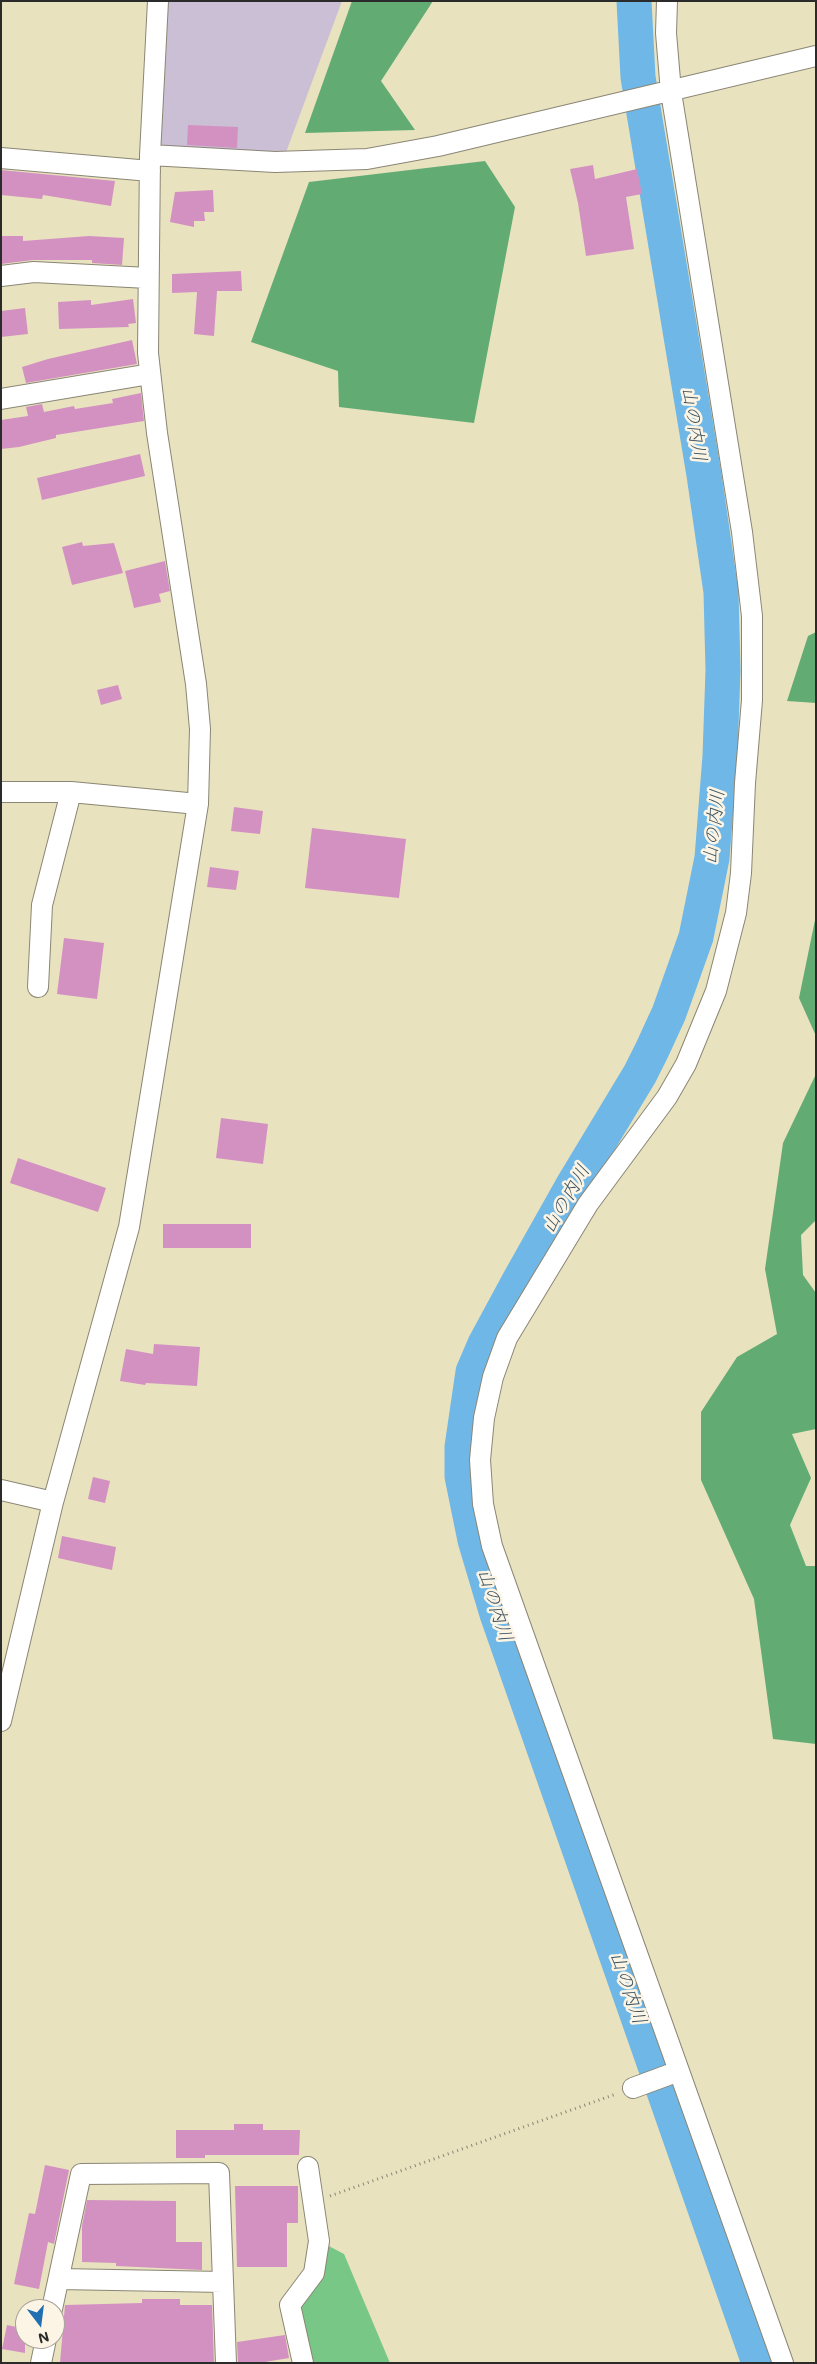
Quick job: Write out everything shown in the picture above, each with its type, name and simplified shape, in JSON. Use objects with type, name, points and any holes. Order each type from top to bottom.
[{"type":"street","points":[[1,1721],[53,1502],[129,1227],[198,804],[200,729],[196,684],[150,374],[147,340],[150,163],[158,1]]},
{"type":"street","points":[[667,1],[666,33],[671,92],[742,532],[752,616],[752,700],[745,784],[741,872],[736,913],[716,991],[686,1064],[666,1097],[588,1204],[507,1338],[491,1385],[484,1418],[480,1460],[483,1504],[492,1546],[783,2363]]},
{"type":"street","points":[[1,158],[150,163],[367,160],[438,146],[816,56]]},
{"type":"street","points":[[1,276],[34,272],[148,278]]},
{"type":"street","points":[[1,399],[150,374]]},
{"type":"street","points":[[1,792],[71,792],[198,804]]},
{"type":"street","points":[[38,987],[42,905],[71,792]]},
{"type":"street","points":[[1,1490],[53,1502]]},
{"type":"street","points":[[633,2088],[679,2071]]},
{"type":"street","points":[[303,2363],[290,2305],[314,2273],[319,2241],[308,2167]]},
{"type":"street","points":[[54,2299],[81,2174],[219,2173],[226,2363]]},
{"type":"street","points":[[59,2279],[223,2282]]},
{"type":"street","points":[[41,2363],[44,2349]]},
{"type":"path","points":[[313,2202],[633,2088]]},
{"type":"shaded area","points":[[163,1],[342,1],[285,155],[160,150]]},
{"type":"green space","points":[[352,1],[433,1],[381,81],[415,130],[305,133]]},
{"type":"green space","points":[[485,161],[515,207],[474,423],[339,407],[338,371],[251,342],[309,182]]},
{"type":"green space","points":[[816,632],[816,703],[787,701],[808,636]]},
{"type":"green space","points":[[816,920],[816,1036],[799,998]]},
{"type":"green space","points":[[816,1074],[816,1220],[801,1235],[803,1275],[816,1293],[816,1429],[792,1434],[811,1478],[790,1525],[806,1566],[816,1566],[816,1744],[773,1739],[754,1599],[701,1480],[701,1412],[737,1357],[777,1334],[765,1269],[783,1143]]},
{"type":"green space","points":[[325,2244],[344,2254],[390,2363],[312,2363],[297,2308]]},
{"type":"building","points":[[188,125],[238,127],[237,148],[187,145]]},
{"type":"building","points":[[593,165],[595,179],[637,169],[642,194],[626,197],[634,249],[586,256],[578,203],[570,169]]},
{"type":"building","points":[[1,170],[115,181],[111,206],[43,195],[42,199],[1,195]]},
{"type":"building","points":[[213,190],[214,212],[204,212],[205,221],[194,221],[194,227],[170,222],[175,192]]},
{"type":"building","points":[[1,236],[23,236],[23,241],[89,236],[124,238],[122,265],[92,263],[92,260],[33,260],[1,264]]},
{"type":"building","points":[[241,271],[242,291],[217,291],[214,336],[194,334],[197,292],[172,293],[172,274]]},
{"type":"building","points":[[133,299],[136,323],[128,324],[129,327],[59,329],[58,302],[91,300],[91,305]]},
{"type":"building","points":[[25,308],[28,334],[1,337],[1,311]]},
{"type":"building","points":[[132,340],[137,364],[26,383],[22,367],[48,359]]},
{"type":"building","points":[[141,393],[144,421],[56,435],[56,438],[19,447],[1,449],[1,420],[28,416],[26,407],[42,404],[44,412],[74,406],[75,409],[113,403],[112,399]]},
{"type":"building","points":[[140,454],[145,476],[42,500],[37,478]]},
{"type":"building","points":[[82,542],[83,546],[114,543],[123,573],[72,585],[62,547]]},
{"type":"building","points":[[165,561],[170,591],[159,594],[161,602],[134,608],[125,571]]},
{"type":"building","points":[[118,685],[122,699],[101,705],[97,690]]},
{"type":"building","points":[[234,807],[263,811],[260,834],[231,831]]},
{"type":"building","points":[[312,828],[406,839],[399,898],[305,888]]},
{"type":"building","points":[[210,867],[239,871],[236,890],[207,887]]},
{"type":"building","points":[[64,938],[104,943],[97,999],[57,994]]},
{"type":"building","points":[[221,1118],[268,1124],[263,1164],[216,1158]]},
{"type":"building","points":[[18,1158],[106,1188],[98,1212],[10,1183]]},
{"type":"building","points":[[163,1224],[251,1224],[251,1248],[163,1248]]},
{"type":"building","points":[[154,1344],[200,1347],[197,1386],[146,1383],[145,1385],[120,1381],[126,1349],[153,1354]]},
{"type":"building","points":[[93,1477],[110,1481],[105,1503],[88,1499]]},
{"type":"building","points":[[62,1536],[116,1547],[112,1570],[58,1558]]},
{"type":"building","points":[[234,2124],[263,2124],[263,2130],[300,2130],[299,2155],[205,2155],[205,2158],[176,2158],[176,2130],[234,2130]]},
{"type":"building","points":[[45,2165],[69,2170],[54,2244],[48,2242],[39,2289],[14,2284],[29,2213],[35,2214]]},
{"type":"building","points":[[235,2186],[298,2186],[298,2223],[287,2223],[287,2267],[237,2267]]},
{"type":"building","points":[[87,2200],[176,2201],[176,2242],[202,2242],[202,2270],[116,2266],[116,2263],[82,2262],[82,2226]]},
{"type":"building","points":[[142,2299],[180,2299],[180,2305],[212,2305],[214,2363],[60,2363],[61,2349],[65,2349],[65,2305],[142,2303]]},
{"type":"building","points":[[7,2325],[15,2327],[15,2349],[25,2349],[25,2353],[2,2349]]},
{"type":"building","points":[[285,2335],[289,2358],[259,2363],[238,2363],[237,2342]]},
{"type":"waterway","name":"山の内川","points":[[634,1],[638,77],[704,475],[721,592],[723,670],[720,756],[712,858],[696,937],[669,1013],[652,1050],[640,1074],[573,1185],[519,1281],[485,1344],[473,1372],[462,1447],[462,1476],[475,1540],[497,1614],[759,2363]]}]
